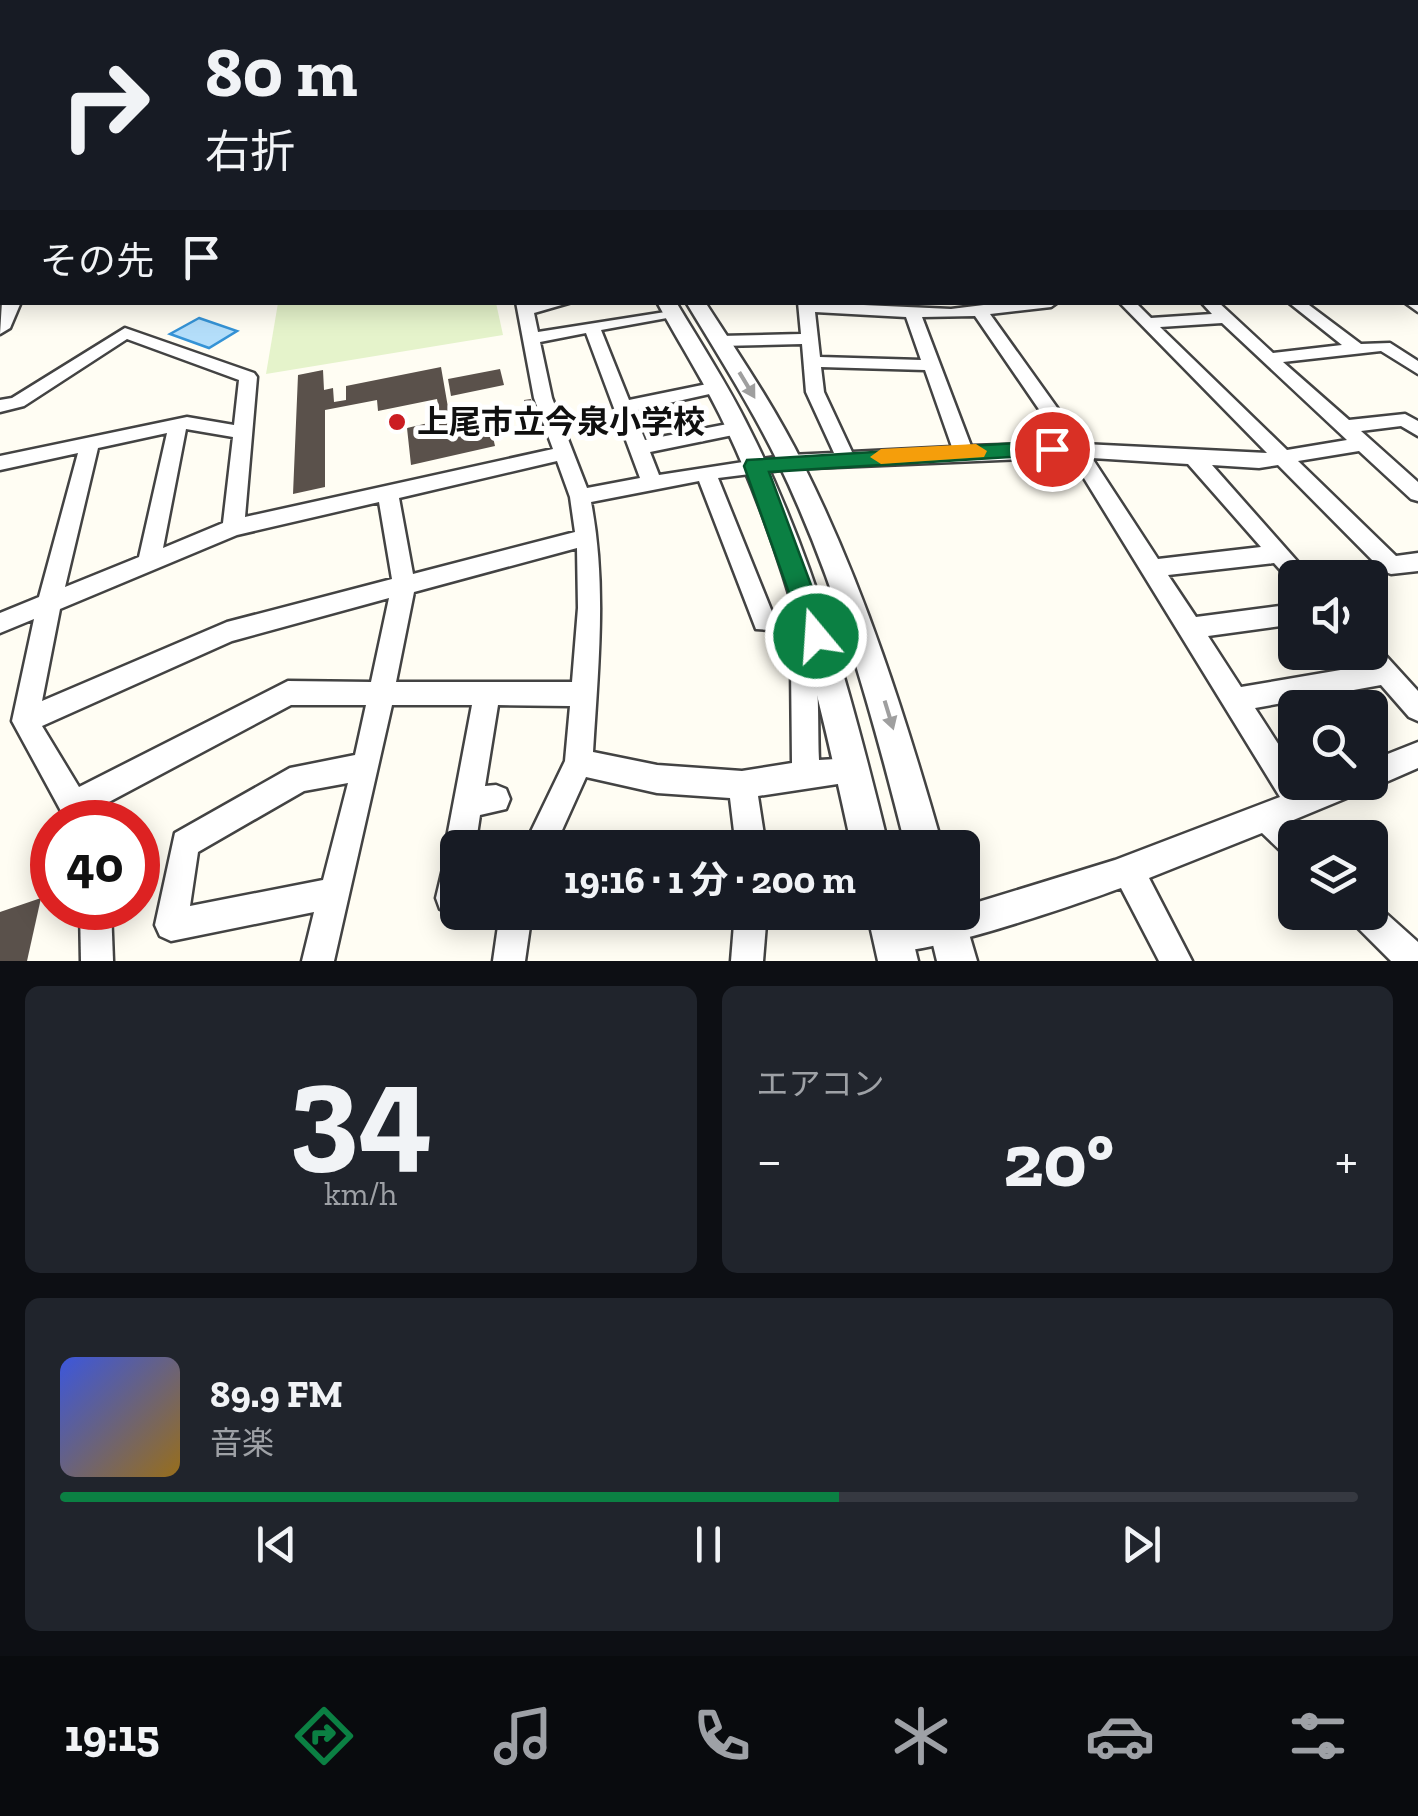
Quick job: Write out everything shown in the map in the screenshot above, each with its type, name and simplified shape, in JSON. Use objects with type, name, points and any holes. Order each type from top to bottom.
[{"type":"street","points":[[0,328],[11,305]]},
{"type":"street","points":[[846,459],[816,392],[806,305],[913,312],[980,311],[1009,305]]},
{"type":"street","points":[[1129,305],[1390,565],[1418,562]]},
{"type":"street","points":[[1211,305],[1418,494]]},
{"type":"street","points":[[1300,305],[1356,348]]},
{"type":"street","points":[[525,306],[544,398],[580,497],[587,537],[590,608],[579,762],[547,830]]},
{"type":"street","points":[[533,338],[678,306]]},
{"type":"street","points":[[678,306],[720,341],[790,462],[842,584],[889,712],[920,830]]},
{"type":"street","points":[[678,306],[755,466],[798,576],[867,830]]},
{"type":"street","points":[[980,311],[1077,450],[1300,803]]},
{"type":"street","points":[[913,312],[963,452]]},
{"type":"street","points":[[1147,324],[1225,318]]},
{"type":"street","points":[[592,327],[652,483]]},
{"type":"street","points":[[0,406],[18,402],[125,332],[248,377],[233,528]]},
{"type":"street","points":[[720,341],[808,340]]},
{"type":"street","points":[[1270,358],[1384,346],[1415,364]]},
{"type":"street","points":[[811,362],[932,365]]},
{"type":"street","points":[[625,407],[717,388]]},
{"type":"street","points":[[1346,427],[1406,420],[1418,430]]},
{"type":"street","points":[[0,463],[187,422],[241,432]]},
{"type":"street","points":[[149,560],[178,425]]},
{"type":"street","points":[[638,448],[738,428]]},
{"type":"street","points":[[70,800],[25,721],[50,600],[90,443]]},
{"type":"street","points":[[580,497],[790,462],[1077,450],[1196,460],[1282,458],[1363,444]]},
{"type":"street","points":[[0,623],[233,528],[565,453]]},
{"type":"street","points":[[1196,460],[1284,560]]},
{"type":"street","points":[[706,473],[764,622],[793,621],[804,665],[806,774]]},
{"type":"street","points":[[318,961],[366,768],[404,584],[388,494]]},
{"type":"street","points":[[25,721],[227,632],[587,537]]},
{"type":"street","points":[[1153,568],[1279,554]]},
{"type":"street","points":[[1190,628],[1278,616]]},
{"type":"street","points":[[1383,670],[1418,709]]},
{"type":"street","points":[[1234,700],[1386,673]]},
{"type":"street","points":[[102,800],[288,692],[582,694]]},
{"type":"street","points":[[468,830],[482,800],[487,694]]},
{"type":"street","points":[[1388,768],[1418,755]]},
{"type":"street","points":[[579,762],[657,780],[742,785],[806,774],[854,772]]},
{"type":"street","points":[[332,893],[171,925],[185,843],[300,778],[366,768]]},
{"type":"street","points":[[742,785],[748,830]]},
{"type":"street","points":[[892,938],[949,934],[973,922],[1268,818],[1307,800]]},
{"type":"street","points":[[1268,818],[1278,828]]},
{"type":"street","points":[[1126,868],[1176,961]]},
{"type":"street","points":[[96,930],[97,961]]},
{"type":"street","points":[[510,961],[514,930]]},
{"type":"street","points":[[746,961],[749,930]]},
{"type":"street","points":[[1382,930],[1414,961]]},
{"type":"green space","points":[[278,305],[496,305],[503,335],[266,374]]},
{"type":"water","points":[[199,318],[237,331],[209,348],[170,334]]},
{"type":"building","points":[[441,367],[450,419],[487,411],[495,446],[411,465],[407,428],[441,420],[437,399],[378,411],[377,400],[325,410],[325,487],[293,494],[298,375],[323,370],[324,390],[333,388],[334,402],[346,400],[346,386]]},
{"type":"building","points":[[500,369],[504,385],[451,396],[448,379]]},
{"type":"building","points":[[531,399],[541,434],[525,438],[517,408],[526,406],[524,400]]},
{"type":"building","points":[[30,902],[30,930],[34,930],[27,961],[0,961],[0,912]]},
{"type":"slow traffic","points":[[881,457],[976,451]]},
{"type":"place","name":"上尾市立今泉小学校","points":[[397,422]]},
{"type":"route","points":[[816,636],[798,576],[755,466],[1052,449]]}]
